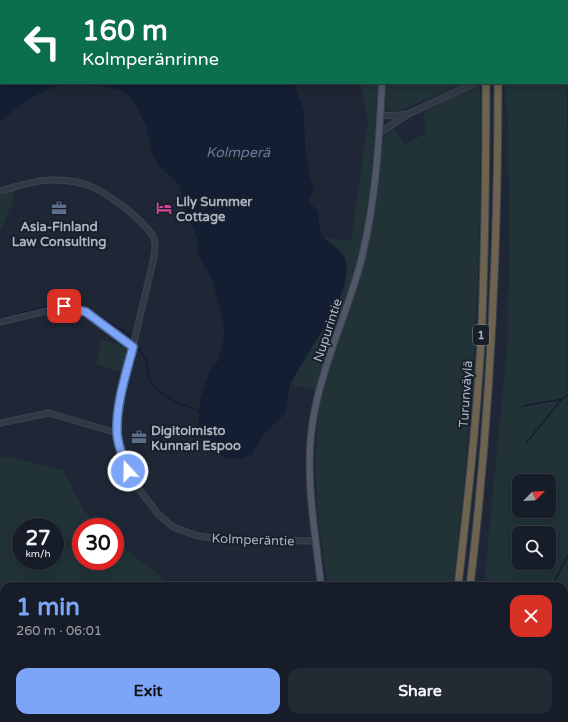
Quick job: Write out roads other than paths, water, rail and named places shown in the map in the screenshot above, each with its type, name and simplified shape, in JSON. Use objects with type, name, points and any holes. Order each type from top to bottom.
[{"type":"highway","name":"Turunväylä","points":[[458,582],[476,414],[481,330],[486,177],[486,84]]},
{"type":"highway","name":"Turunväylä","points":[[470,582],[480,500],[493,322],[498,168],[498,84]]},
{"type":"main road","name":"Nupurintie","points":[[321,582],[311,472],[312,428],[317,398],[364,247],[373,195],[382,84]]},
{"type":"street","points":[[378,134],[408,114],[473,84]]},
{"type":"street","points":[[379,115],[396,116],[408,114]]},
{"type":"street","name":"Kolmperäntie","points":[[0,192],[34,181],[51,180],[85,184],[100,191],[124,208],[151,234],[155,240],[154,257],[119,406],[117,433],[121,452],[134,483],[159,515],[174,527],[198,536],[225,540],[316,541]]},
{"type":"street","points":[[0,322],[64,306],[86,312],[133,347]]},
{"type":"street","points":[[0,423],[49,413],[117,433]]},
{"type":"water","points":[[0,84],[64,84],[50,88],[41,93],[24,103],[0,121]]},
{"type":"water","name":"Kolmperä","points":[[84,84],[294,84],[304,111],[305,146],[309,174],[314,187],[309,201],[318,212],[319,227],[324,238],[340,251],[345,258],[347,271],[344,288],[336,307],[290,384],[286,409],[283,416],[264,434],[252,454],[240,459],[225,458],[216,453],[205,445],[198,432],[200,398],[210,370],[218,361],[224,336],[223,321],[212,278],[199,258],[197,237],[187,215],[179,185],[159,166],[152,153],[146,125],[130,96],[118,89]]},
{"type":"waterway","points":[[0,194],[12,190]]},
{"type":"waterway","points":[[17,314],[72,300],[83,307]]},
{"type":"waterway","points":[[91,311],[129,335],[131,342]]},
{"type":"waterway","points":[[0,319],[9,316]]},
{"type":"waterway","points":[[137,347],[147,360],[148,378],[160,392],[174,401],[201,412]]},
{"type":"waterway","points":[[523,406],[562,399],[568,395]]},
{"type":"waterway","points":[[526,443],[562,399]]},
{"type":"waterway","points":[[554,582],[568,555]]},
{"type":"place","name":"Asia-Finland Law Consulting","points":[[59,208]]},
{"type":"place","name":"Lily Summer Cottage","points":[[164,208]]},
{"type":"place","name":"Digitoimisto Kunnari Espoo","points":[[139,437]]}]
